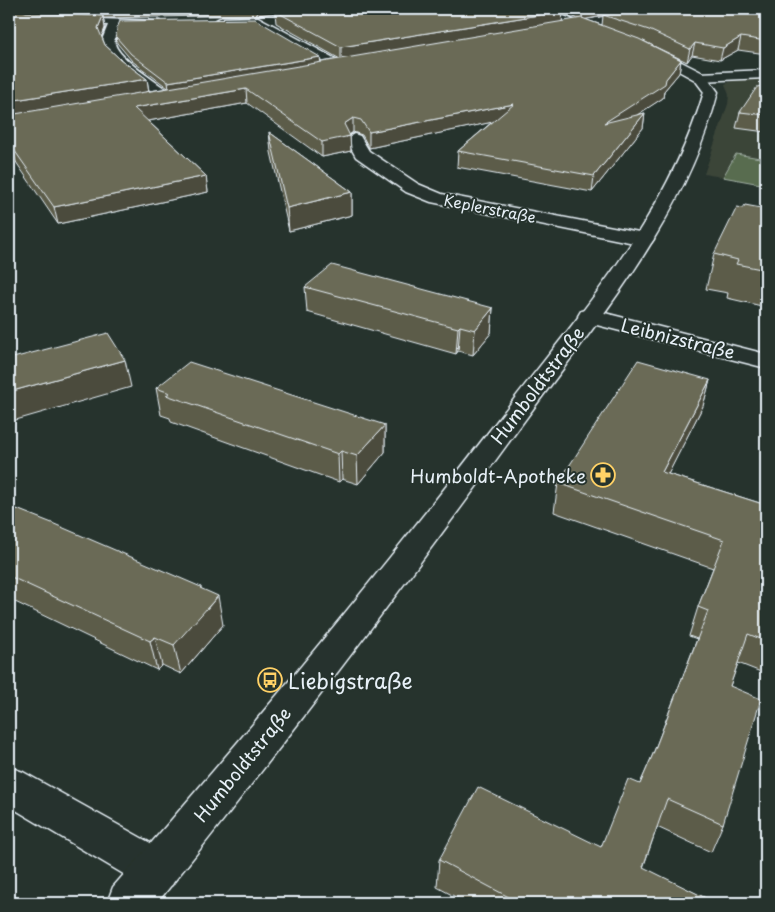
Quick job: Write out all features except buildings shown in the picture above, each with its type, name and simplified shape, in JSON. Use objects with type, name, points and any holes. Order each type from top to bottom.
[{"type":"street","points":[[536,9],[576,25],[614,37]]},
{"type":"street","points":[[548,30],[674,9]]},
{"type":"street","points":[[205,22],[274,18]]},
{"type":"street","points":[[56,20],[169,23]]},
{"type":"street","points":[[258,20],[343,65],[319,69]]},
{"type":"street","points":[[116,23],[110,31],[108,39],[112,51],[170,95],[146,99]]},
{"type":"street","points":[[633,44],[672,61],[700,77],[766,74]]},
{"type":"street","name":"Humboldtstraße","points":[[128,903],[157,870],[425,536],[644,239],[686,165],[708,107],[711,92],[700,77]]},
{"type":"street","name":"Keplerstraße","points":[[354,140],[362,154],[412,188],[437,198],[644,239]]},
{"type":"street","name":"Leibnizstraße","points":[[589,316],[766,361]]},
{"type":"street","points":[[9,785],[157,870]]},
{"type":"shaded area","points":[[766,79],[766,185],[704,174],[728,104],[729,95],[725,84],[734,80]]},
{"type":"green space","points":[[736,154],[766,159],[766,185],[723,177]]},
{"type":"place","name":"Humboldt-Apotheke","points":[[603,475]]},
{"type":"place","name":"Liebigstraße","points":[[270,680]]}]
